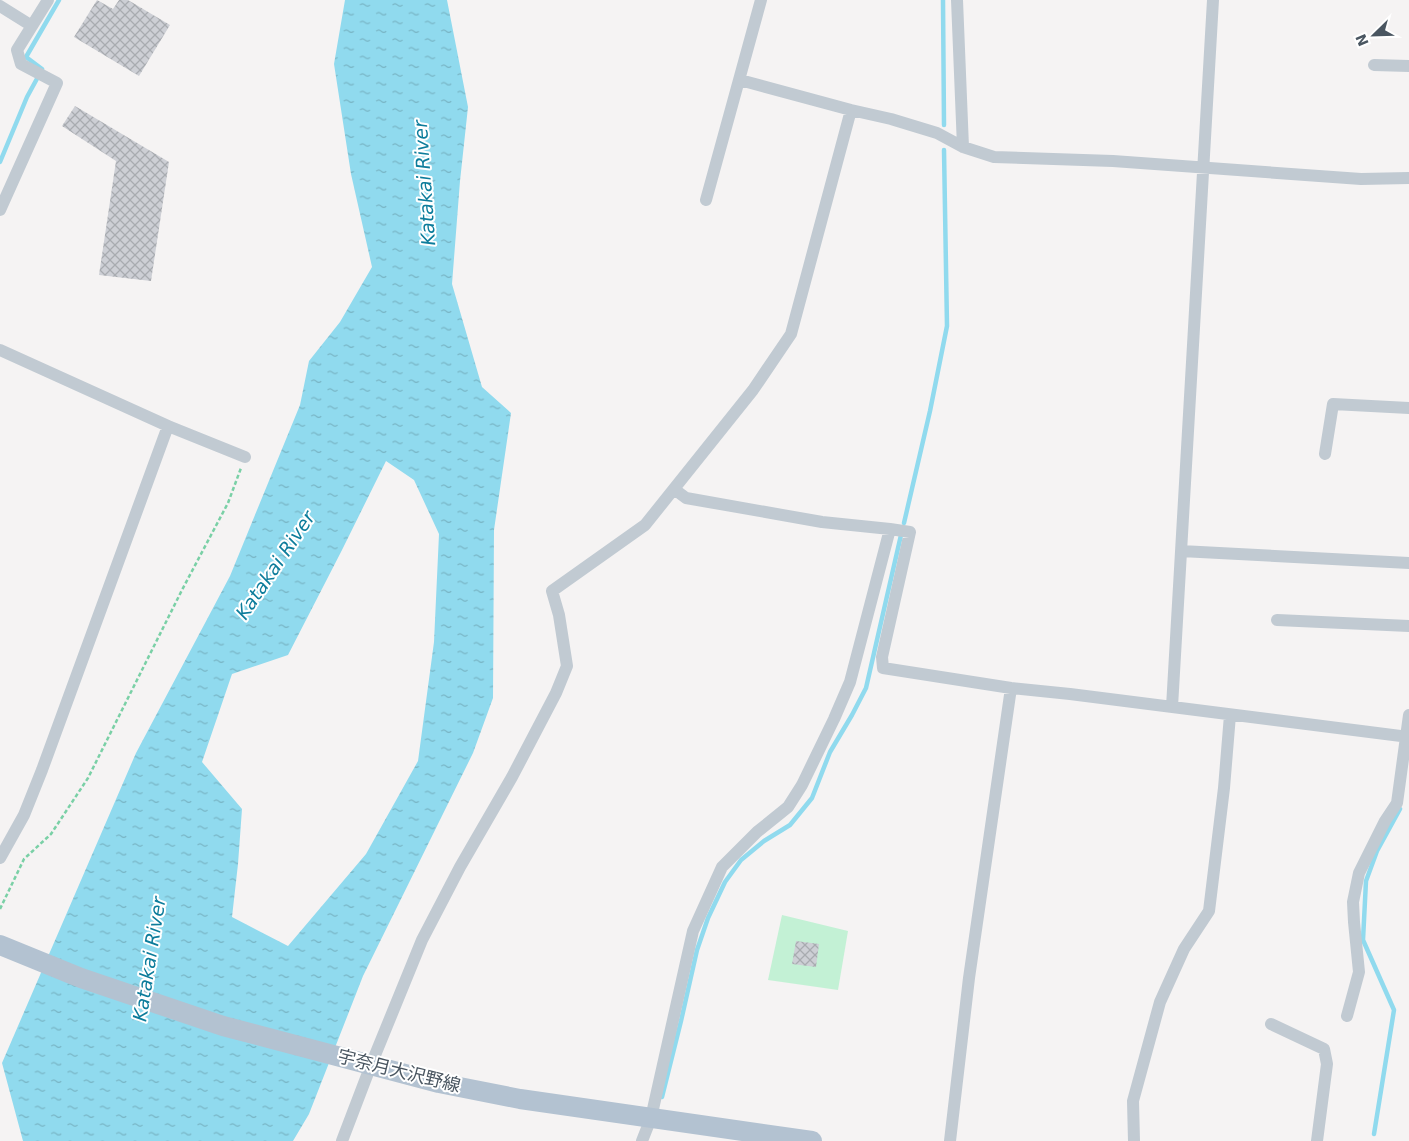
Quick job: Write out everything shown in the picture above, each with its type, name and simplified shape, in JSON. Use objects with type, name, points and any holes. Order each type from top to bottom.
[{"type":"main road","name":"宇奈月大沢野線","points":[[0,945],[81,978],[223,1026],[439,1083],[520,1099],[812,1141]]},
{"type":"street","points":[[0,210],[57,83],[21,64],[18,50],[48,0]]},
{"type":"street","points":[[706,200],[761,0]]},
{"type":"street","points":[[957,0],[963,147]]},
{"type":"street","points":[[1172,707],[1213,0]]},
{"type":"street","points":[[0,6],[32,26]]},
{"type":"street","points":[[1374,65],[1409,66]]},
{"type":"street","points":[[740,80],[891,119],[937,133],[963,147],[994,157],[1113,161],[1361,179],[1409,178]]},
{"type":"street","points":[[342,1141],[363,1063],[422,940],[460,867],[512,777],[568,666],[559,615],[552,591],[645,525],[753,390],[791,334],[851,110]]},
{"type":"street","points":[[0,350],[168,426],[245,457]]},
{"type":"street","points":[[1325,454],[1333,404],[1409,408]]},
{"type":"street","points":[[0,858],[24,815],[42,770],[168,426]]},
{"type":"street","points":[[674,489],[686,498],[822,522],[910,532],[882,657],[883,668],[1011,688],[1408,737]]},
{"type":"street","points":[[642,1141],[650,1118],[693,931],[722,867],[757,832],[788,807],[806,778],[850,682],[890,529]]},
{"type":"street","points":[[1181,551],[1409,563]]},
{"type":"street","points":[[1277,620],[1409,626]]},
{"type":"street","points":[[950,1141],[969,978],[1011,688]]},
{"type":"street","points":[[1134,1141],[1133,1100],[1160,1002],[1184,949],[1209,911],[1224,788],[1230,715]]},
{"type":"street","points":[[1347,1016],[1359,972],[1353,902],[1359,873],[1384,821],[1397,803],[1408,737],[1409,715]]},
{"type":"street","points":[[1271,1024],[1324,1049],[1327,1064],[1317,1141]]},
{"type":"path","points":[[0,909],[24,859],[51,834],[88,778],[182,590],[228,503],[245,457]]},
{"type":"green space","points":[[782,915],[848,931],[838,990],[768,980]]},
{"type":"water","name":"Katakai River","points":[[345,0],[447,0],[468,107],[452,284],[482,387],[511,413],[494,530],[493,698],[473,753],[363,976],[309,1114],[293,1141],[23,1141],[2,1063],[136,753],[230,576],[300,405],[309,361],[340,322],[372,267],[351,174],[334,64]],"holes":[[[386,461],[414,480],[439,534],[434,642],[418,761],[366,854],[288,946],[232,917],[242,809],[202,762],[232,674],[288,655]]]},
{"type":"building","points":[[97,0],[113,9],[119,0],[128,0],[170,25],[139,76],[74,37]]},
{"type":"building","points":[[75,106],[169,162],[151,281],[99,275],[116,161],[62,126]]},
{"type":"building","points":[[796,941],[819,944],[816,967],[792,964]]},
{"type":"waterway","points":[[42,69],[26,57],[59,0]]},
{"type":"waterway","points":[[943,0],[944,125]]},
{"type":"waterway","points":[[0,162],[27,97],[39,75]]},
{"type":"waterway","points":[[904,523],[930,411],[947,326],[944,150]]},
{"type":"waterway","points":[[662,1097],[697,950],[708,918],[725,882],[741,860],[764,841],[790,825],[812,798],[830,752],[866,688],[901,535]]},
{"type":"waterway","points":[[1374,1134],[1394,1010],[1363,940],[1366,881],[1377,851],[1400,809]]}]
